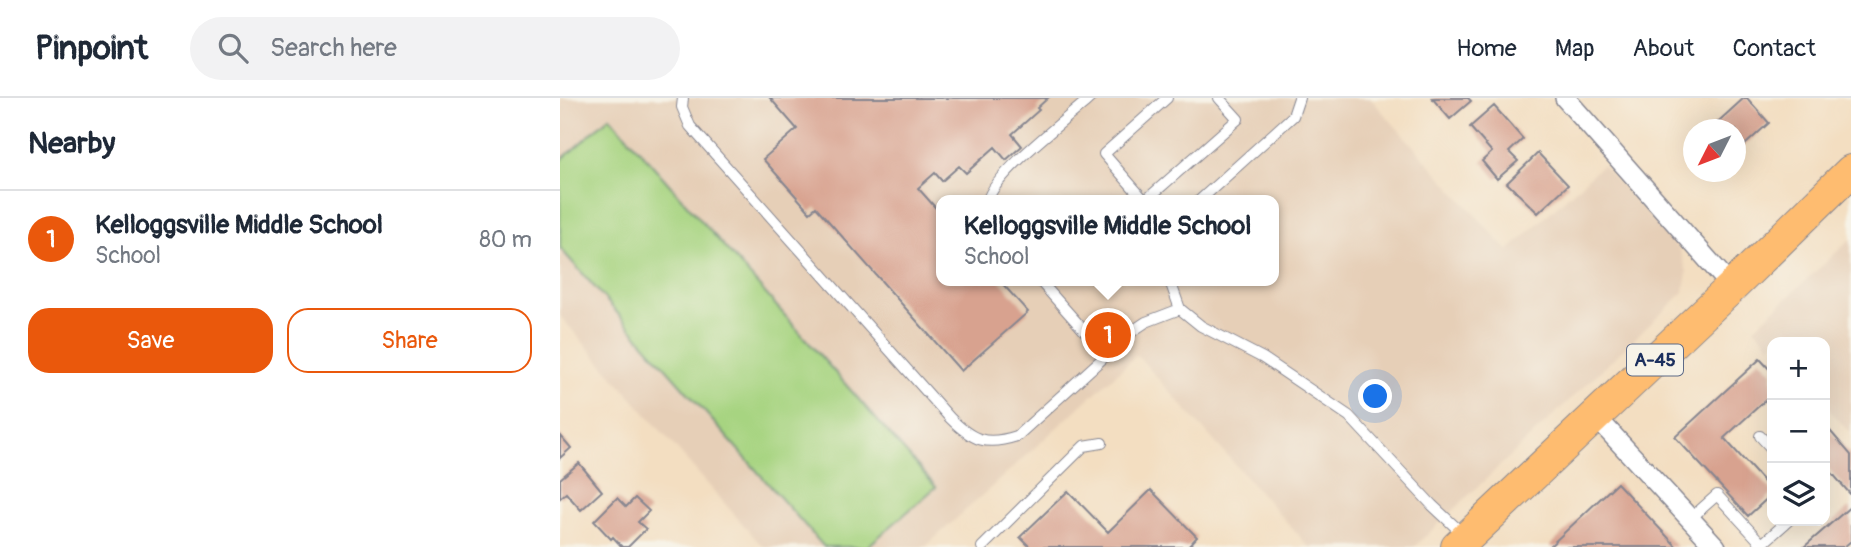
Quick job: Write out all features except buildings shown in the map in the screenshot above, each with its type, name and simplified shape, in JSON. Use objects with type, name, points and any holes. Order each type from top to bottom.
[{"type":"main road","name":"A-45","points":[[1462,542],[1732,288],[1851,171]]},
{"type":"street","points":[[1565,98],[1732,288]]},
{"type":"street","points":[[1595,416],[1716,547]]},
{"type":"lane","points":[[683,98],[682,107],[690,126],[950,418],[963,431],[979,440],[1000,441],[1017,436],[1105,354],[1146,322],[1180,309]]},
{"type":"lane","points":[[990,195],[1004,174],[1090,98]]},
{"type":"lane","points":[[1141,195],[1104,154],[1167,98]]},
{"type":"lane","points":[[1151,195],[1238,119],[1219,98]]},
{"type":"lane","points":[[1206,195],[1293,116],[1299,98]]},
{"type":"lane","points":[[1044,286],[1105,354]]},
{"type":"lane","points":[[1172,286],[1180,309],[1201,326],[1263,358],[1349,415],[1432,505],[1462,542]]},
{"type":"lane","points":[[1760,436],[1767,444]]},
{"type":"lane","points":[[982,547],[1084,446],[1102,443]]},
{"type":"lane","points":[[1690,518],[1717,495],[1762,544],[1782,526]]},
{"type":"shaded area","points":[[560,98],[1370,98],[1508,251],[1602,165],[1680,250],[1687,272],[1684,292],[1414,547],[1309,547],[1137,355],[925,547],[763,547],[560,316]]},
{"type":"shaded area","points":[[1851,239],[1851,434],[1830,411],[1830,337],[1767,337],[1767,342],[1754,328]]},
{"type":"green space","points":[[610,117],[936,487],[867,547],[824,547],[560,248],[560,161]]},
{"type":"place","name":"Kelloggsville Middle School","points":[[1108,335]]}]
